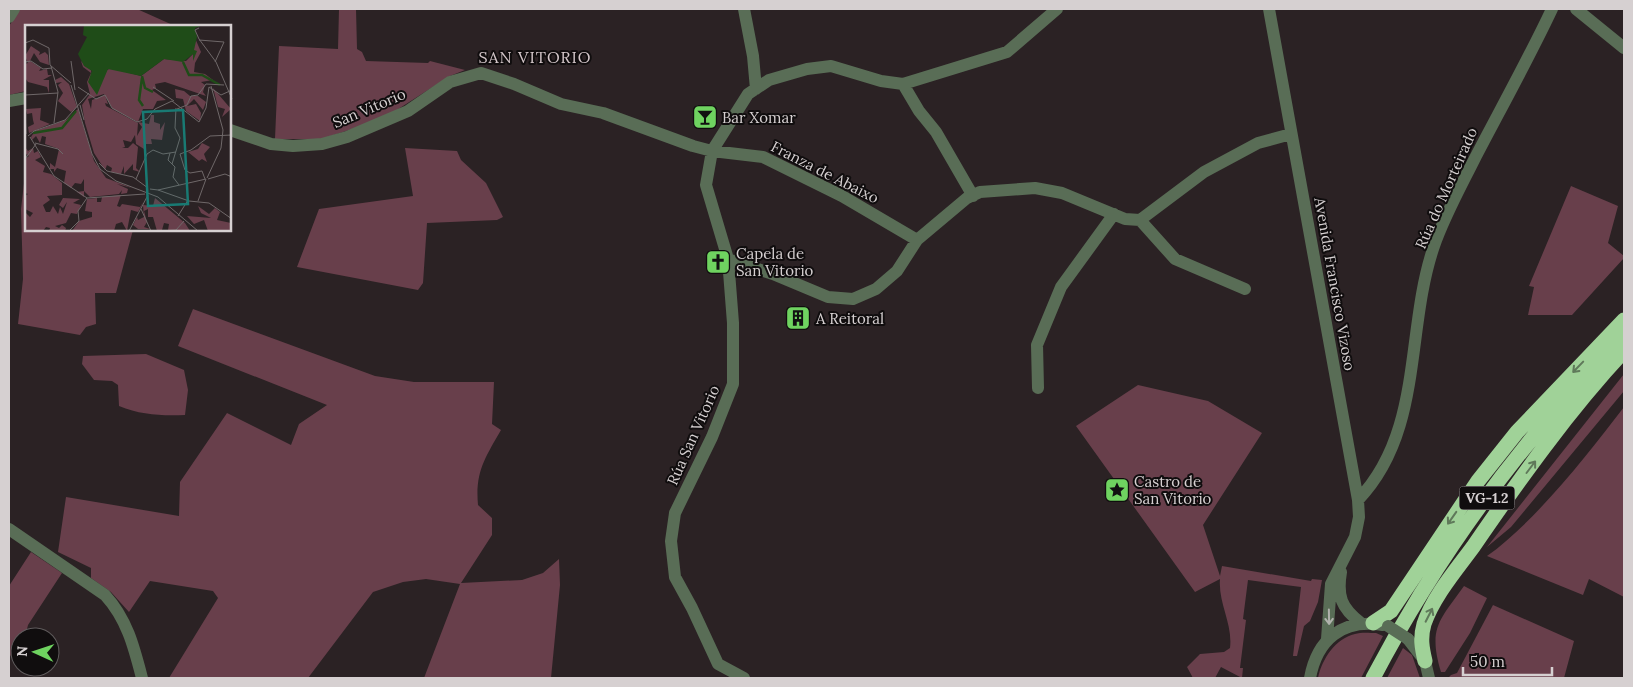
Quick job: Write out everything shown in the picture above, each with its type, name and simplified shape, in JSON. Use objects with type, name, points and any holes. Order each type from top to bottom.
[{"type":"highway","points":[[1374,624],[1391,611],[1478,481],[1517,432],[1624,320]]},
{"type":"highway","name":"VG-1.2","points":[[1373,678],[1430,581],[1481,505],[1551,414],[1624,334]]},
{"type":"highway","points":[[1425,661],[1421,638],[1425,622],[1434,605],[1500,508],[1598,378],[1624,351]]},
{"type":"street","points":[[9,17],[14,9]]},
{"type":"street","points":[[744,9],[753,56],[756,89]]},
{"type":"street","points":[[712,151],[748,94],[769,80],[807,69],[831,66],[881,81],[903,84],[1006,52],[1057,9]]},
{"type":"street","name":"Avenida Francisco Vizoso","points":[[1270,9],[1358,500],[1358,527],[1331,584],[1327,639]]},
{"type":"street","name":"Rúa do Morteirado","points":[[1358,500],[1370,488],[1390,453],[1404,414],[1417,321],[1434,247],[1462,184],[1552,9]]},
{"type":"street","points":[[1576,9],[1624,48]]},
{"type":"street","name":"San Vitorio","points":[[231,130],[271,144],[292,146],[322,144],[400,115],[450,82],[480,74],[514,84],[561,104],[603,113],[712,151]]},
{"type":"street","points":[[903,84],[919,112],[936,132],[973,196]]},
{"type":"street","points":[[9,101],[25,98]]},
{"type":"street","points":[[728,259],[773,274],[828,297],[853,299],[876,289],[896,270],[917,240],[967,198],[980,192],[1035,188],[1062,193],[1125,219],[1140,220],[1204,172],[1258,143],[1291,134]]},
{"type":"street","name":"Franza de Abaixo","points":[[712,151],[763,157],[842,196],[917,240]]},
{"type":"street","name":"Rúa San Vitorio","points":[[712,151],[706,185],[728,259],[733,323],[733,384],[712,437],[675,513],[671,541],[675,577],[692,608],[718,664],[744,678]]},
{"type":"street","points":[[1038,388],[1037,345],[1061,287],[1114,214]]},
{"type":"street","points":[[1140,220],[1174,259],[1245,290]]},
{"type":"street","points":[[9,529],[105,595],[125,624],[142,678]]},
{"type":"street","name":"Avenida Francisco Vizoso","points":[[1343,562],[1339,595],[1345,610],[1408,639],[1425,661]]},
{"type":"street","points":[[1308,676],[1313,661],[1327,639],[1348,626],[1374,624]]},
{"type":"street","points":[[1425,661],[1429,678]]},
{"type":"shaded area","points":[[20,9],[137,9],[173,25],[25,25],[25,91],[9,95],[9,26]]},
{"type":"shaded area","points":[[339,9],[356,9],[357,49],[362,52],[366,61],[428,63],[430,61],[465,70],[450,76],[392,113],[358,127],[322,139],[275,139],[279,46],[338,49]]},
{"type":"shaded area","points":[[405,148],[457,151],[461,160],[486,183],[503,217],[497,220],[427,223],[423,283],[418,290],[297,267],[319,209],[413,196]]},
{"type":"shaded area","points":[[25,175],[25,231],[133,231],[116,293],[95,293],[96,324],[86,327],[80,335],[18,324],[23,279],[21,209]]},
{"type":"shaded area","points":[[1571,186],[1618,206],[1608,243],[1624,258],[1572,315],[1528,315],[1534,287],[1529,286]]},
{"type":"shaded area","points":[[193,309],[375,376],[414,382],[494,382],[492,424],[501,430],[482,466],[477,493],[478,505],[492,518],[492,535],[461,583],[522,580],[543,573],[559,559],[560,585],[551,678],[424,678],[460,584],[426,579],[403,582],[373,592],[308,678],[169,678],[218,598],[213,591],[150,581],[129,612],[111,592],[91,578],[91,568],[58,552],[66,497],[179,516],[180,482],[227,413],[291,445],[299,424],[327,405],[178,346]]},
{"type":"shaded area","points":[[146,354],[184,370],[188,390],[185,415],[152,414],[119,406],[118,385],[112,381],[94,380],[82,364],[83,356]]},
{"type":"shaded area","points":[[1624,374],[1624,391],[1511,527],[1487,547]]},
{"type":"shaded area","points":[[1138,385],[1208,401],[1262,433],[1203,525],[1220,576],[1222,566],[1311,581],[1312,579],[1322,580],[1318,602],[1310,621],[1304,626],[1297,656],[1293,656],[1301,587],[1248,580],[1243,619],[1246,620],[1240,668],[1243,668],[1242,678],[1221,667],[1215,678],[1193,678],[1187,667],[1200,654],[1224,652],[1230,648],[1229,630],[1221,597],[1220,579],[1195,592],[1076,426]]},
{"type":"shaded area","points":[[1624,407],[1624,597],[1589,579],[1583,595],[1487,556],[1524,525],[1542,506]]},
{"type":"shaded area","points":[[31,552],[62,573],[28,627],[10,627],[9,656],[9,586]]},
{"type":"shaded area","points":[[1464,586],[1487,598],[1470,633],[1445,672],[1441,672],[1436,645],[1438,626],[1442,617]]},
{"type":"shaded area","points":[[1493,605],[1574,641],[1564,678],[1448,678],[1457,673]]},
{"type":"shaded area","points":[[1357,633],[1376,633],[1383,636],[1361,678],[1318,678],[1326,657],[1341,640]]},
{"type":"shaded area","points":[[1403,648],[1412,655],[1420,678],[1387,678]]},
{"type":"place","name":"Bar Xomar","points":[[705,117]]},
{"type":"place","name":"Capela de San Vitorio","points":[[718,262]]},
{"type":"place","name":"A Reitoral","points":[[798,318]]},
{"type":"place","name":"Castro de San Vitorio","points":[[1117,490]]},
{"type":"district","name":"SAN VITORIO","points":[[535,57]]}]
